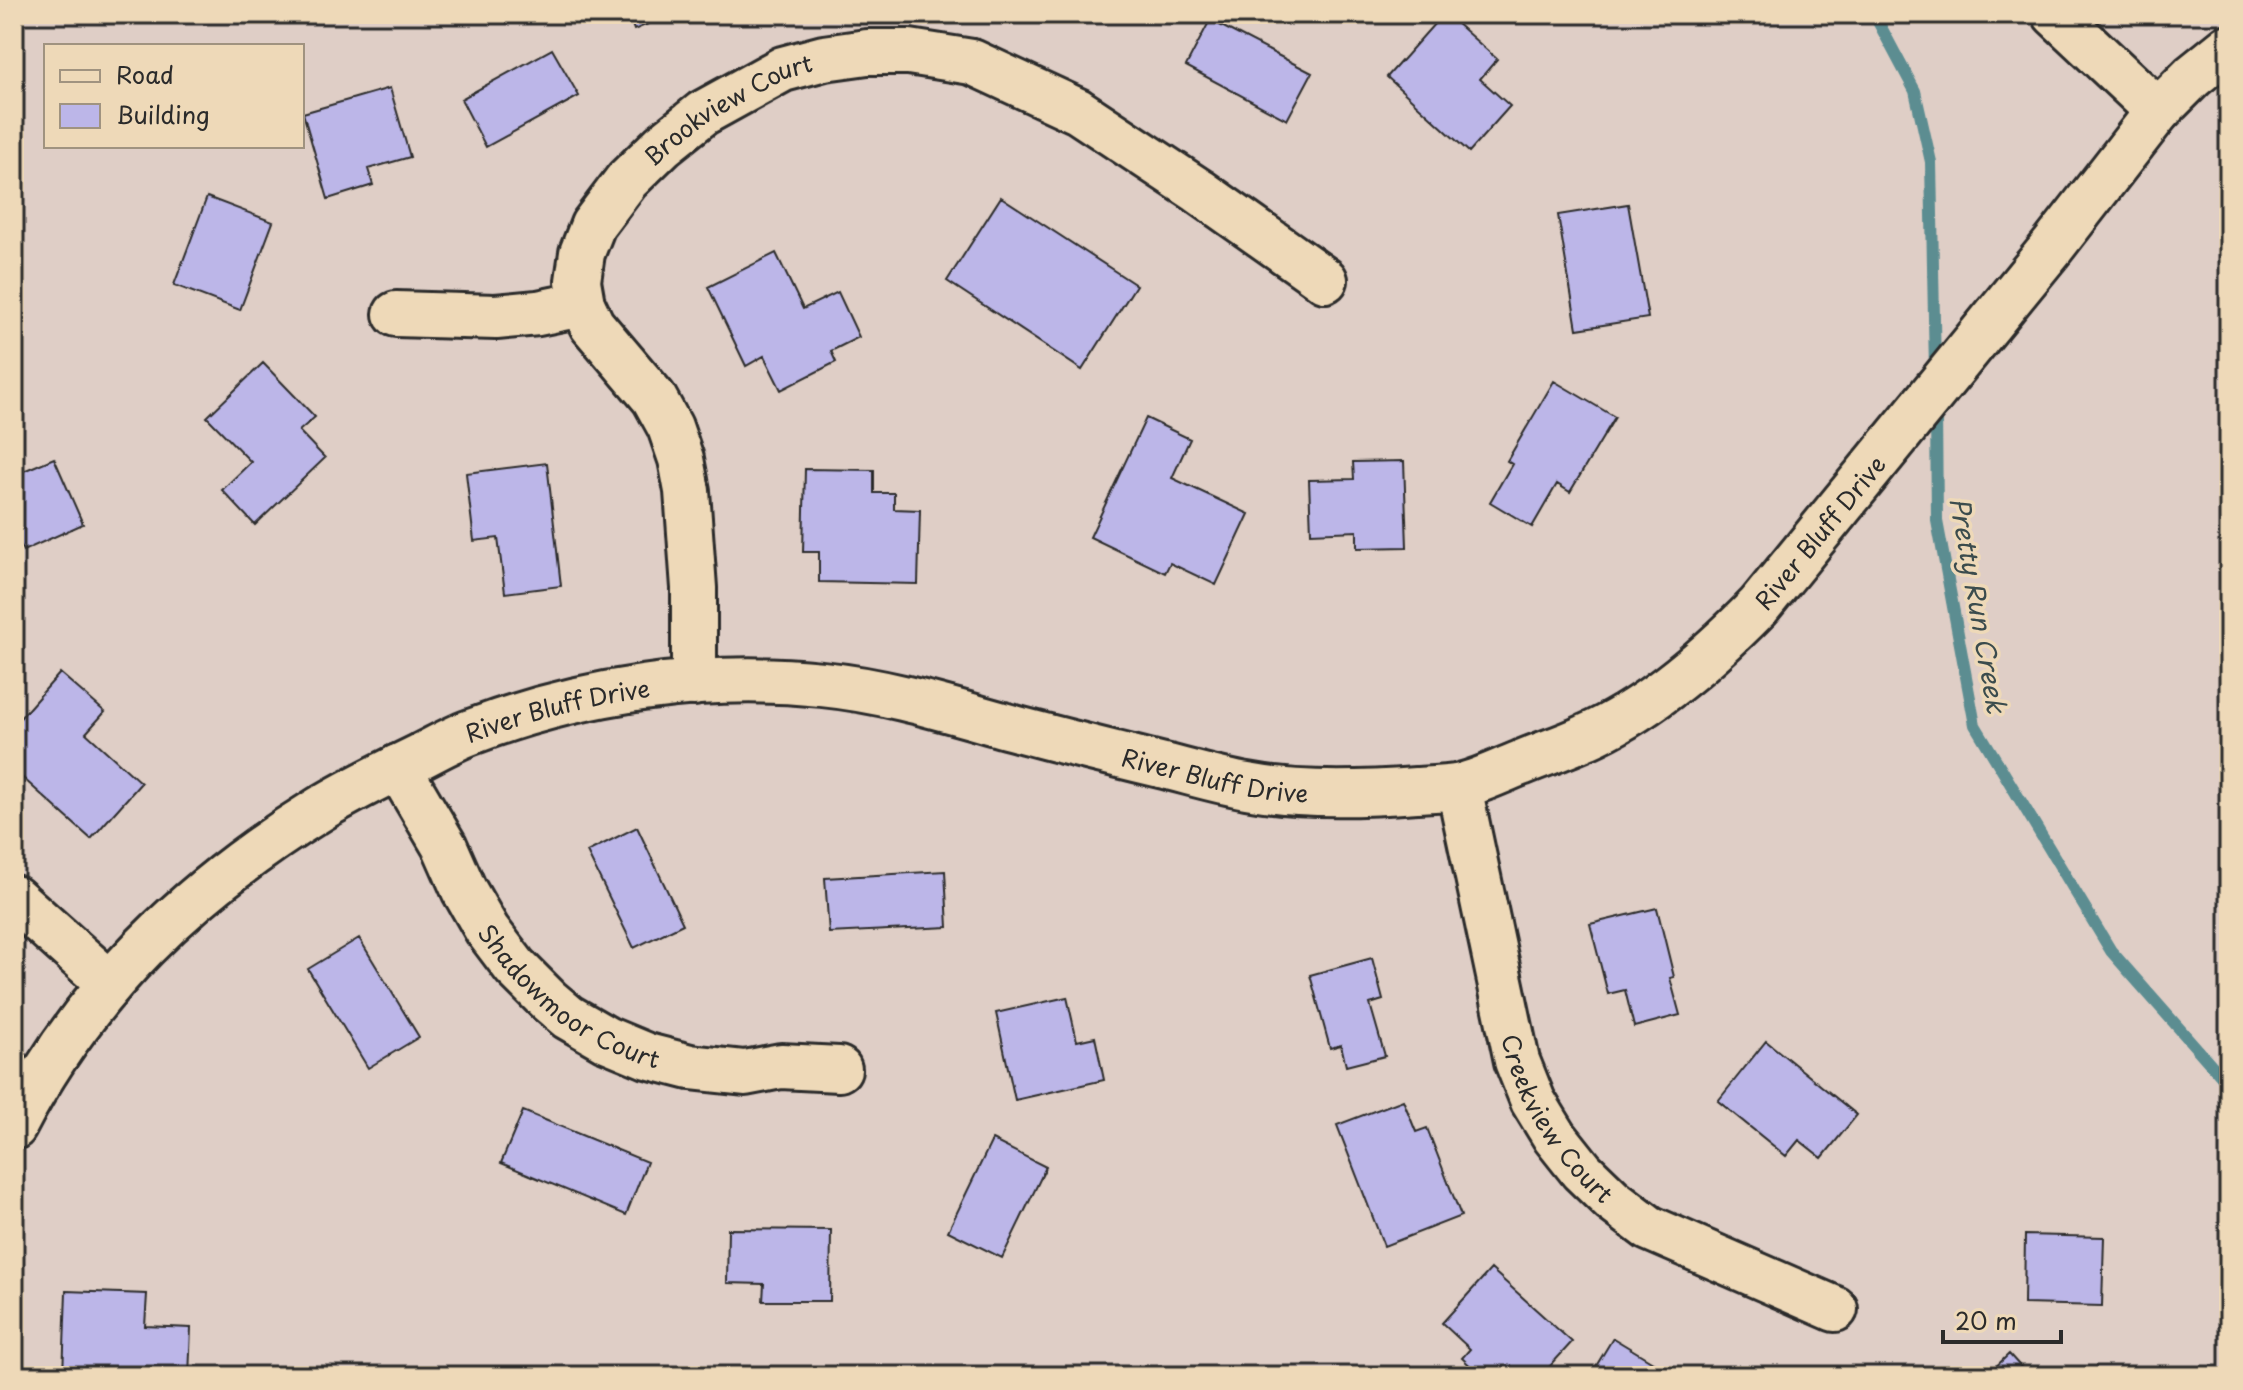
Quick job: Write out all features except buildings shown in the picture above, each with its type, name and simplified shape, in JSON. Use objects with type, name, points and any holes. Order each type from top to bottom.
[{"type":"street","points":[[2055,14],[2158,111]]},
{"type":"street","name":"River Bluff Drive","points":[[14,1127],[68,1036],[109,983],[163,927],[217,880],[274,837],[398,767],[468,733],[563,703],[628,690],[757,680],[884,692],[1028,732],[1251,787],[1318,792],[1388,792],[1459,787],[1589,736],[1671,685],[1718,648],[1759,606],[2053,246],[2158,111],[2193,76],[2229,47]]},
{"type":"street","name":"Brookview Court","points":[[694,683],[694,588],[687,491],[681,459],[670,427],[654,398],[592,325],[582,304],[578,281],[582,253],[593,225],[627,180],[663,145],[703,113],[783,69],[824,58],[867,52],[909,52],[972,62],[1078,111],[1325,280]]},
{"type":"street","points":[[396,314],[496,317],[582,304]]},
{"type":"street","name":"Shadowmoor Court","points":[[398,767],[445,847],[464,890],[487,930],[515,967],[568,1017],[606,1039],[647,1056],[690,1067],[745,1073],[781,1066],[839,1069]]},
{"type":"street","name":"Creekview Court","points":[[1459,787],[1517,1061],[1533,1101],[1555,1137],[1582,1171],[1612,1200],[1649,1228],[1835,1309]]},
{"type":"street","points":[[14,898],[109,983]]},
{"type":"waterway","name":"Pretty Run Creek","points":[[1874,14],[1915,91],[1931,162],[1935,371]]},
{"type":"waterway","name":"Pretty Run Creek","points":[[1936,409],[1937,521],[1975,725],[2111,951],[2229,1085]]}]
